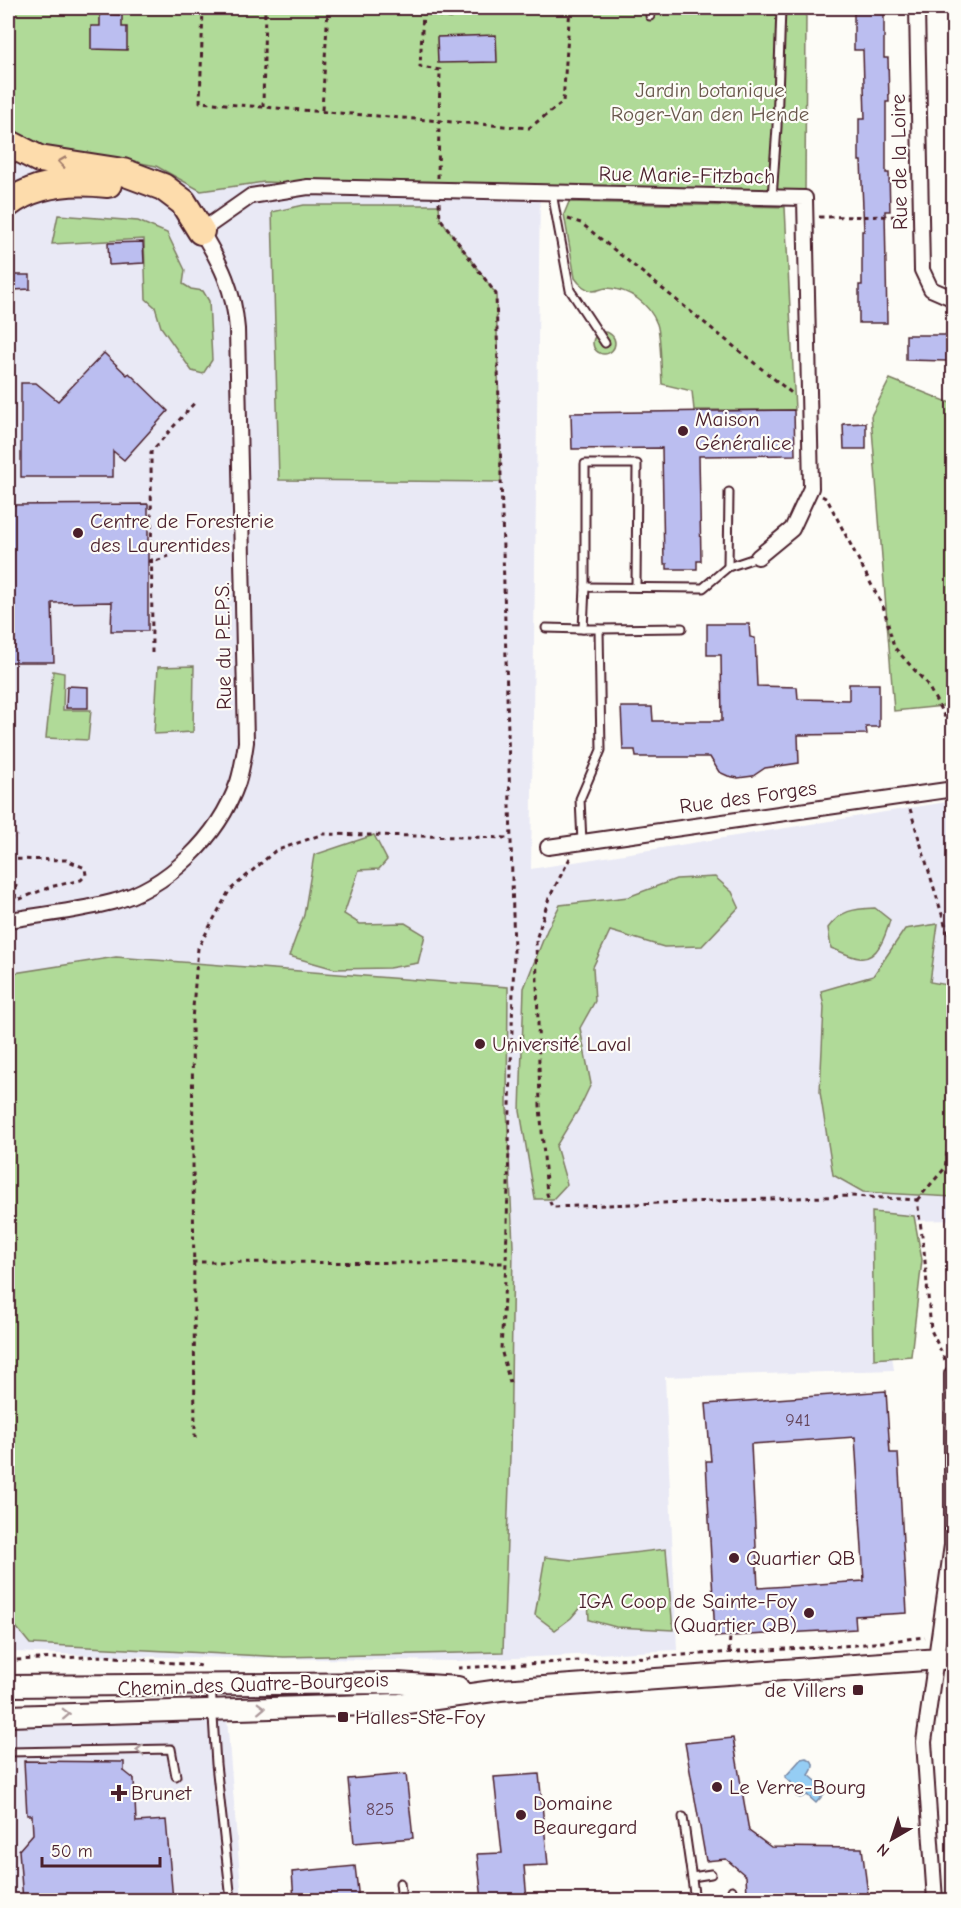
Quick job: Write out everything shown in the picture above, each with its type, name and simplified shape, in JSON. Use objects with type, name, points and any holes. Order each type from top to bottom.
[{"type":"highway","points":[[8,143],[39,159],[123,172],[163,187],[183,202],[201,231]]},
{"type":"highway","points":[[8,204],[33,190],[50,185],[70,182],[107,184],[154,198],[201,231]]},
{"type":"main road","name":"Chemin des Quatre-Bourgeois","points":[[8,1716],[400,1704],[500,1690],[945,1659]]},
{"type":"main road","name":"Chemin des Quatre-Bourgeois","points":[[8,1686],[211,1675],[500,1690]]},
{"type":"street","name":"Rue de la Loire","points":[[917,8],[922,270],[932,289],[954,299]]},
{"type":"street","name":"Rue Marie-Fitzbach","points":[[201,231],[251,196],[308,187],[805,198],[811,488],[792,529],[758,557]]},
{"type":"street","name":"Rue du P.E.P.S.","points":[[8,920],[113,902],[141,891],[164,878],[189,856],[216,824],[237,785],[243,765],[246,742],[236,310],[221,264],[201,231]]},
{"type":"street","name":"Rue des Forges","points":[[548,847],[954,789]]},
{"type":"street","points":[[935,1900],[924,1742],[945,1659],[952,1545],[952,1374]]},
{"type":"lane","points":[[650,8],[650,16]]},
{"type":"lane","points":[[772,198],[781,8]]},
{"type":"lane","points":[[552,192],[570,290],[604,343]]},
{"type":"lane","points":[[583,629],[585,464],[637,464],[636,586]]},
{"type":"lane","points":[[728,567],[729,492]]},
{"type":"lane","points":[[585,587],[703,588],[728,567],[758,557]]},
{"type":"lane","points":[[546,628],[682,628]]},
{"type":"lane","points":[[580,843],[580,799],[601,750],[599,629]]},
{"type":"lane","points":[[211,1675],[216,1764],[231,1900]]},
{"type":"lane","points":[[9,1752],[171,1749],[176,1776]]},
{"type":"lane","points":[[683,1817],[695,1900]]},
{"type":"lane","points":[[692,1877],[711,1874]]},
{"type":"lane","points":[[400,1883],[402,1900]]},
{"type":"lane","points":[[732,1890],[733,1900]]},
{"type":"path","points":[[203,8],[200,102],[529,128],[563,102],[570,8]]},
{"type":"path","points":[[263,107],[266,8]]},
{"type":"path","points":[[321,111],[328,8]]},
{"type":"path","points":[[454,18],[423,13],[420,67],[440,69],[438,120],[440,218],[496,294],[514,951],[506,1263],[501,1349],[510,1383]]},
{"type":"path","points":[[805,217],[920,216]]},
{"type":"path","points":[[557,221],[568,219],[581,223],[809,407]]},
{"type":"path","points":[[152,653],[151,452],[196,401]]},
{"type":"path","points":[[811,488],[827,500],[854,549],[884,609],[894,647],[927,684],[948,723],[954,727]]},
{"type":"path","points":[[148,561],[153,562],[169,556]]},
{"type":"path","points":[[906,796],[954,954]]},
{"type":"path","points":[[195,1438],[192,1020],[198,948],[229,891],[275,851],[323,834],[511,838]]},
{"type":"path","points":[[8,838],[17,835]]},
{"type":"path","points":[[580,843],[549,898],[536,940],[540,1106],[547,1194],[552,1208],[828,1197],[917,1200]]},
{"type":"path","points":[[8,859],[66,860],[85,868],[86,875],[81,880],[50,887],[15,903],[16,884],[13,883],[8,870]]},
{"type":"path","points":[[952,1374],[931,1330],[917,1200],[945,1168],[954,1106]]},
{"type":"path","points":[[192,1262],[506,1263]]},
{"type":"path","points":[[729,1654],[730,1636]]},
{"type":"path","points":[[451,1668],[729,1654],[856,1645],[925,1636]]},
{"type":"path","points":[[8,1658],[15,1660],[106,1656],[211,1675]]},
{"type":"shaded area","name":"Université Laval","points":[[8,165],[156,166],[201,191],[264,182],[540,192],[531,869],[953,801],[953,1220],[873,1222],[894,1370],[665,1377],[677,1650],[456,1661],[8,1653]]},
{"type":"shaded area","points":[[227,1718],[242,1900],[8,1900],[8,1724]]},
{"type":"green space","name":"Jardin botanique Roger-Van den Hende","points":[[8,8],[806,8],[805,198],[540,192],[264,182],[201,191],[156,166],[94,154],[72,153],[47,147],[21,136],[8,123]]},
{"type":"green space","points":[[569,202],[785,207],[795,410],[694,410],[692,391],[662,384],[658,329],[649,310],[630,294],[607,288],[590,290],[575,278],[564,214]]},
{"type":"green space","points":[[304,205],[439,205],[440,218],[496,294],[501,482],[279,480],[272,212]]},
{"type":"green space","points":[[58,215],[138,221],[167,233],[185,270],[183,284],[191,289],[203,291],[209,301],[212,360],[203,374],[192,371],[161,327],[155,307],[146,299],[144,239],[52,244]]},
{"type":"green space","points":[[604,332],[612,335],[615,343],[612,351],[604,354],[596,351],[593,343],[596,335]]},
{"type":"green space","points":[[890,379],[953,404],[953,705],[894,711],[871,416]]},
{"type":"green space","points":[[194,666],[193,732],[154,734],[158,667]]},
{"type":"green space","points":[[53,671],[64,673],[63,710],[91,710],[88,740],[46,738]]},
{"type":"green space","points":[[374,835],[387,860],[379,869],[359,870],[344,914],[360,924],[405,923],[425,935],[418,963],[389,968],[335,969],[289,956],[304,915],[314,855]]},
{"type":"green space","points":[[715,877],[732,892],[739,907],[702,946],[664,947],[610,931],[593,967],[595,1001],[580,1028],[591,1084],[556,1146],[567,1184],[553,1199],[535,1199],[520,1111],[524,988],[547,930],[560,905],[628,897],[676,879]]},
{"type":"green space","points":[[875,908],[890,920],[876,951],[866,958],[859,958],[831,948],[828,928],[838,917],[854,910]]},
{"type":"green space","points":[[938,924],[930,982],[953,986],[953,1197],[863,1192],[833,1175],[820,1092],[824,1007],[821,991],[873,976],[905,929]]},
{"type":"green space","points":[[116,957],[508,987],[507,1107],[513,1247],[510,1456],[503,1652],[284,1657],[30,1644],[8,1617],[8,974]]},
{"type":"green space","points":[[872,1212],[914,1216],[922,1260],[911,1356],[874,1359]]},
{"type":"green space","points":[[666,1549],[673,1630],[616,1627],[589,1620],[588,1598],[571,1618],[555,1630],[535,1615],[545,1557],[572,1560]]},
{"type":"water","points":[[806,1758],[813,1765],[809,1775],[823,1787],[826,1784],[830,1787],[816,1803],[807,1795],[800,1798],[796,1796],[795,1786],[785,1777],[801,1759]]},
{"type":"building","points":[[854,8],[884,8],[884,58],[888,58],[889,102],[886,102],[886,173],[889,173],[890,211],[885,211],[887,323],[859,323],[859,285],[862,285],[862,231],[864,231],[861,161],[859,161],[859,119],[865,119],[863,50],[854,50]]},
{"type":"building","points":[[100,14],[122,15],[122,27],[127,27],[127,50],[91,49],[91,26],[100,26]]},
{"type":"building","points":[[496,35],[497,62],[438,63],[437,37]]},
{"type":"building","points":[[143,242],[144,263],[109,265],[108,243]]},
{"type":"building","points":[[14,275],[30,275],[30,289],[14,290]]},
{"type":"building","points":[[906,335],[947,335],[947,361],[906,360]]},
{"type":"building","points":[[104,353],[127,375],[129,373],[168,411],[124,460],[113,451],[113,477],[21,477],[21,383],[36,383],[58,401]]},
{"type":"building","points":[[794,410],[795,455],[699,456],[701,561],[697,561],[697,569],[667,569],[667,564],[664,564],[662,448],[572,449],[571,413]]},
{"type":"building","points":[[866,423],[866,449],[844,449],[843,424]]},
{"type":"building","name":"Centre de Foresterie des Laurentides","points":[[148,504],[148,631],[111,631],[112,602],[52,603],[54,662],[9,662],[9,505]]},
{"type":"building","points":[[707,624],[749,624],[750,637],[755,638],[757,686],[797,687],[798,699],[849,700],[849,684],[879,684],[879,727],[866,727],[867,734],[798,735],[799,763],[765,768],[753,776],[738,778],[719,772],[710,757],[636,757],[635,750],[623,750],[621,707],[652,707],[653,721],[722,721],[721,655],[707,655]]},
{"type":"building","points":[[67,686],[88,687],[88,708],[66,708]]},
{"type":"building","points":[[886,1391],[890,1453],[898,1453],[907,1613],[855,1616],[856,1629],[715,1637],[706,1461],[711,1461],[706,1404]],"holes":[[[855,1437],[864,1581],[758,1588],[751,1444]]]},
{"type":"building","name":"Le Verre-Bourg","points":[[733,1738],[749,1831],[771,1847],[862,1848],[868,1894],[747,1894],[746,1876],[726,1859],[706,1861],[685,1743]]},
{"type":"building","points":[[24,1761],[124,1762],[124,1771],[134,1779],[136,1822],[166,1820],[173,1900],[23,1900],[19,1850],[33,1834],[32,1815],[27,1815]]},
{"type":"building","points":[[406,1774],[413,1838],[354,1843],[348,1779]]},
{"type":"building","name":"Domaine Beauregard","points":[[539,1774],[548,1865],[524,1866],[527,1900],[482,1900],[477,1854],[502,1853],[494,1777]]},
{"type":"building","points":[[355,1866],[359,1900],[294,1900],[292,1872]]},
{"type":"place","name":"Maison Généralice","points":[[683,431]]},
{"type":"place","name":"Centre de Foresterie des Laurentides","points":[[78,533]]},
{"type":"place","name":"Université Laval","points":[[480,1044]]},
{"type":"place","name":"Quartier QB","points":[[734,1558]]},
{"type":"place","name":"IGA Coop de Sainte-Foy (Quartier QB)","points":[[809,1613]]},
{"type":"place","name":"de Villers","points":[[858,1690]]},
{"type":"place","name":"Halles-Ste-Foy","points":[[343,1717]]},
{"type":"place","name":"Le Verre-Bourg","points":[[717,1787]]},
{"type":"place","name":"Brunet","points":[[119,1793]]},
{"type":"place","name":"Domaine Beauregard","points":[[521,1815]]}]
